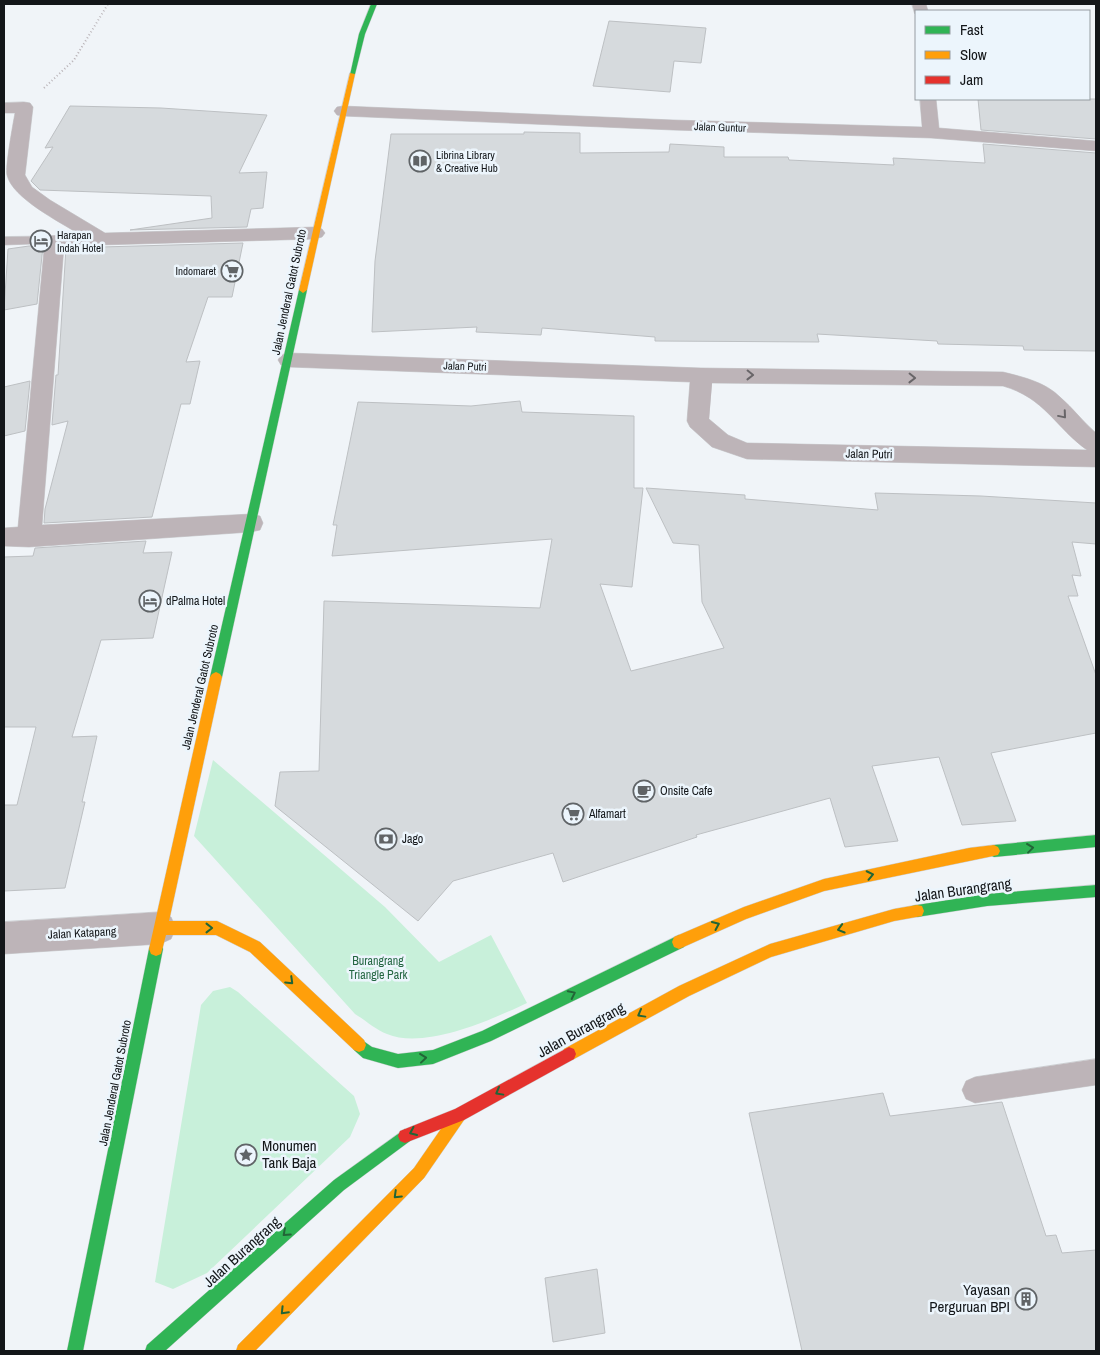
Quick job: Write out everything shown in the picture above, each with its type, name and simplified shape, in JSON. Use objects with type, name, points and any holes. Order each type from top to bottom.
[{"type":"main road","name":"Jalan Jenderal Gatot Subroto","points":[[75,1351],[160,928],[343,111],[362,34],[374,4]]},
{"type":"main road","points":[[160,928],[217,928],[255,947],[368,1053],[398,1061],[433,1057],[477,1039],[672,945],[744,913],[824,885],[969,854],[1096,841]]},
{"type":"main road","name":"Jalan Burangrang","points":[[153,1351],[339,1185],[409,1133],[459,1115],[684,991],[770,951],[844,928],[922,910],[987,900],[1096,891]]},
{"type":"main road","points":[[244,1351],[419,1173],[459,1115]]},
{"type":"street","points":[[928,100],[931,133]]},
{"type":"street","points":[[4,108],[24,108],[16,175],[19,183],[43,204],[100,238]]},
{"type":"street","name":"Jalan Guntur","points":[[343,111],[674,126],[931,133],[1096,146]]},
{"type":"street","points":[[29,536],[55,240],[315,233]]},
{"type":"street","name":"Jalan Putri","points":[[288,360],[701,375],[1003,379],[1040,393],[1052,402],[1079,432],[1096,445]]},
{"type":"street","name":"Jalan Putri","points":[[701,375],[698,421],[710,435],[722,444],[747,451],[1096,459]]},
{"type":"street","points":[[4,537],[252,523]]},
{"type":"street","name":"Jalan Katapang","points":[[4,938],[160,928]]},
{"type":"lane","points":[[4,241],[55,240]]},
{"type":"lane","points":[[975,1090],[1096,1072]]},
{"type":"path","points":[[24,108],[74,60],[108,4]]},
{"type":"green space","name":"Burangrang Triangle Park","points":[[213,760],[385,907],[439,962],[491,935],[527,1003],[478,1024],[439,1035],[420,1038],[403,1038],[387,1034],[355,1014],[194,836]]},
{"type":"green space","points":[[230,987],[238,992],[354,1096],[360,1114],[350,1137],[207,1273],[173,1289],[155,1282],[201,1005],[213,991]]},
{"type":"building","points":[[609,21],[706,28],[701,63],[674,61],[670,92],[593,86]]},
{"type":"building","points":[[1096,99],[1096,139],[981,130],[978,100]]},
{"type":"building","points":[[70,106],[161,108],[267,115],[239,173],[267,172],[263,208],[251,209],[247,227],[130,230],[212,218],[211,196],[40,190],[31,181],[53,147],[45,148]]},
{"type":"building","points":[[524,132],[580,133],[580,153],[669,152],[670,144],[724,147],[724,157],[788,157],[789,160],[894,165],[893,158],[985,163],[983,144],[1096,153],[1096,351],[1024,350],[1023,346],[938,344],[937,341],[817,334],[819,342],[655,341],[655,337],[542,328],[541,335],[476,332],[477,327],[372,332],[375,261],[391,134],[524,134]]},
{"type":"building","points":[[243,243],[232,297],[208,297],[186,362],[200,361],[190,404],[181,404],[152,517],[44,523],[45,509],[68,421],[52,425],[56,375],[58,375],[66,248]]},
{"type":"building","points":[[43,246],[37,304],[4,310],[8,249]]},
{"type":"building","points":[[30,381],[25,431],[4,436],[4,387]]},
{"type":"building","points":[[520,401],[522,412],[634,416],[634,488],[643,488],[632,587],[600,584],[631,671],[724,648],[702,602],[699,545],[673,543],[646,488],[745,495],[745,499],[878,510],[875,493],[981,496],[1096,503],[1096,544],[1072,542],[1081,576],[1072,575],[1078,596],[1068,596],[1096,675],[1096,733],[991,753],[1016,821],[962,825],[939,757],[872,766],[898,841],[845,847],[830,798],[696,835],[697,837],[563,882],[553,853],[453,881],[418,921],[275,806],[280,772],[319,771],[324,601],[540,608],[552,539],[332,556],[337,525],[333,525],[358,402],[471,406]]},
{"type":"building","points":[[146,541],[143,553],[172,552],[153,638],[101,640],[72,737],[97,736],[82,802],[85,802],[65,888],[4,891],[4,805],[17,805],[36,727],[4,727],[4,557],[33,556],[35,548]]},
{"type":"building","points":[[883,1093],[890,1116],[1002,1102],[1046,1236],[1056,1235],[1062,1253],[1096,1250],[1096,1351],[802,1351],[749,1113]]},
{"type":"building","points":[[597,1269],[605,1333],[553,1342],[545,1278]]},
{"type":"traffic: fast","points":[[352,74],[362,34],[374,4]]},
{"type":"traffic: fast","points":[[216,677],[303,290]]},
{"type":"traffic: fast","points":[[994,851],[1096,841]]},
{"type":"traffic: fast","points":[[917,911],[987,900],[1096,891]]},
{"type":"traffic: fast","points":[[359,1045],[368,1053],[398,1061],[433,1057],[486,1036],[679,942]]},
{"type":"traffic: fast","points":[[75,1351],[156,949]]},
{"type":"traffic: fast","points":[[153,1351],[339,1185],[405,1136]]},
{"type":"traffic: slow","points":[[303,290],[352,74]]},
{"type":"traffic: slow","points":[[156,949],[216,677]]},
{"type":"traffic: slow","points":[[679,942],[744,913],[824,885],[969,854],[994,851]]},
{"type":"traffic: slow","points":[[569,1054],[684,991],[770,951],[894,915],[917,911]]},
{"type":"traffic: slow","points":[[160,928],[217,928],[255,947],[359,1045]]},
{"type":"traffic: slow","points":[[244,1351],[419,1173],[459,1115]]},
{"type":"traffic: jam","points":[[405,1136],[459,1115],[569,1054]]},
{"type":"place","name":"Librina Library & Creative Hub","points":[[420,161]]},
{"type":"place","name":"Harapan Indah Hotel","points":[[41,241]]},
{"type":"place","name":"Indomaret","points":[[232,271]]},
{"type":"place","name":"dPalma Hotel","points":[[150,601]]},
{"type":"place","name":"Onsite Cafe","points":[[644,791]]},
{"type":"place","name":"Alfamart","points":[[573,814]]},
{"type":"place","name":"Jago","points":[[386,839]]},
{"type":"place","name":"Monumen Tank Baja","points":[[246,1155]]},
{"type":"place","name":"Yayasan Perguruan BPI","points":[[1026,1299]]}]
